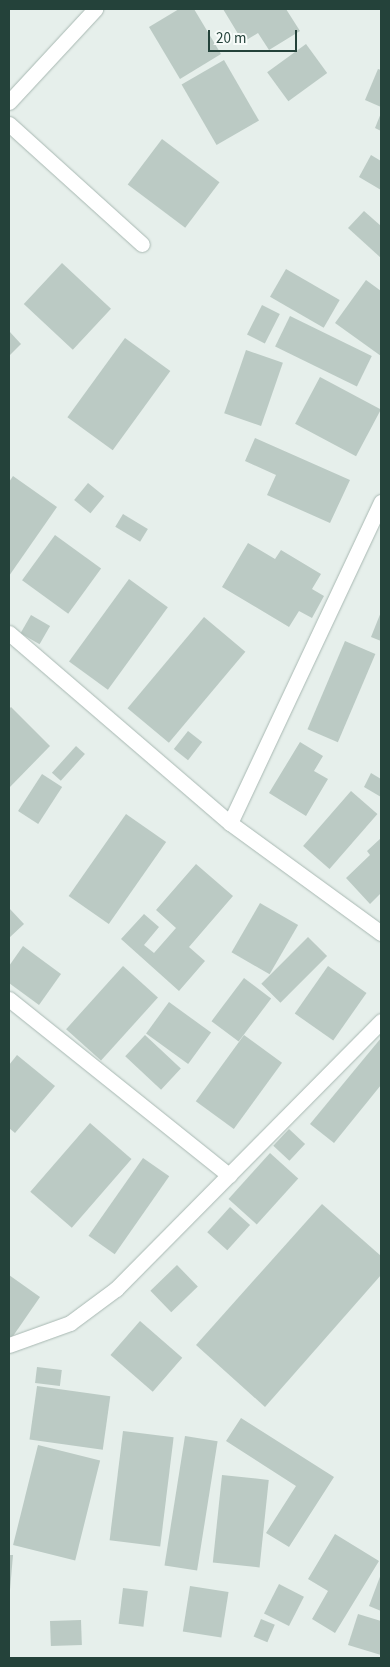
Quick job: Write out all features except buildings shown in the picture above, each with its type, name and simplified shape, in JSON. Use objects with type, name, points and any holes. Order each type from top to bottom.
[{"type":"street","points":[[9,102],[94,9]]},
{"type":"street","points":[[9,124],[142,244]]},
{"type":"street","points":[[230,823],[381,502]]},
{"type":"street","points":[[9,633],[230,823],[381,933]]},
{"type":"street","points":[[9,999],[229,1175]]},
{"type":"street","points":[[9,1345],[70,1323],[116,1289],[381,1021]]}]
